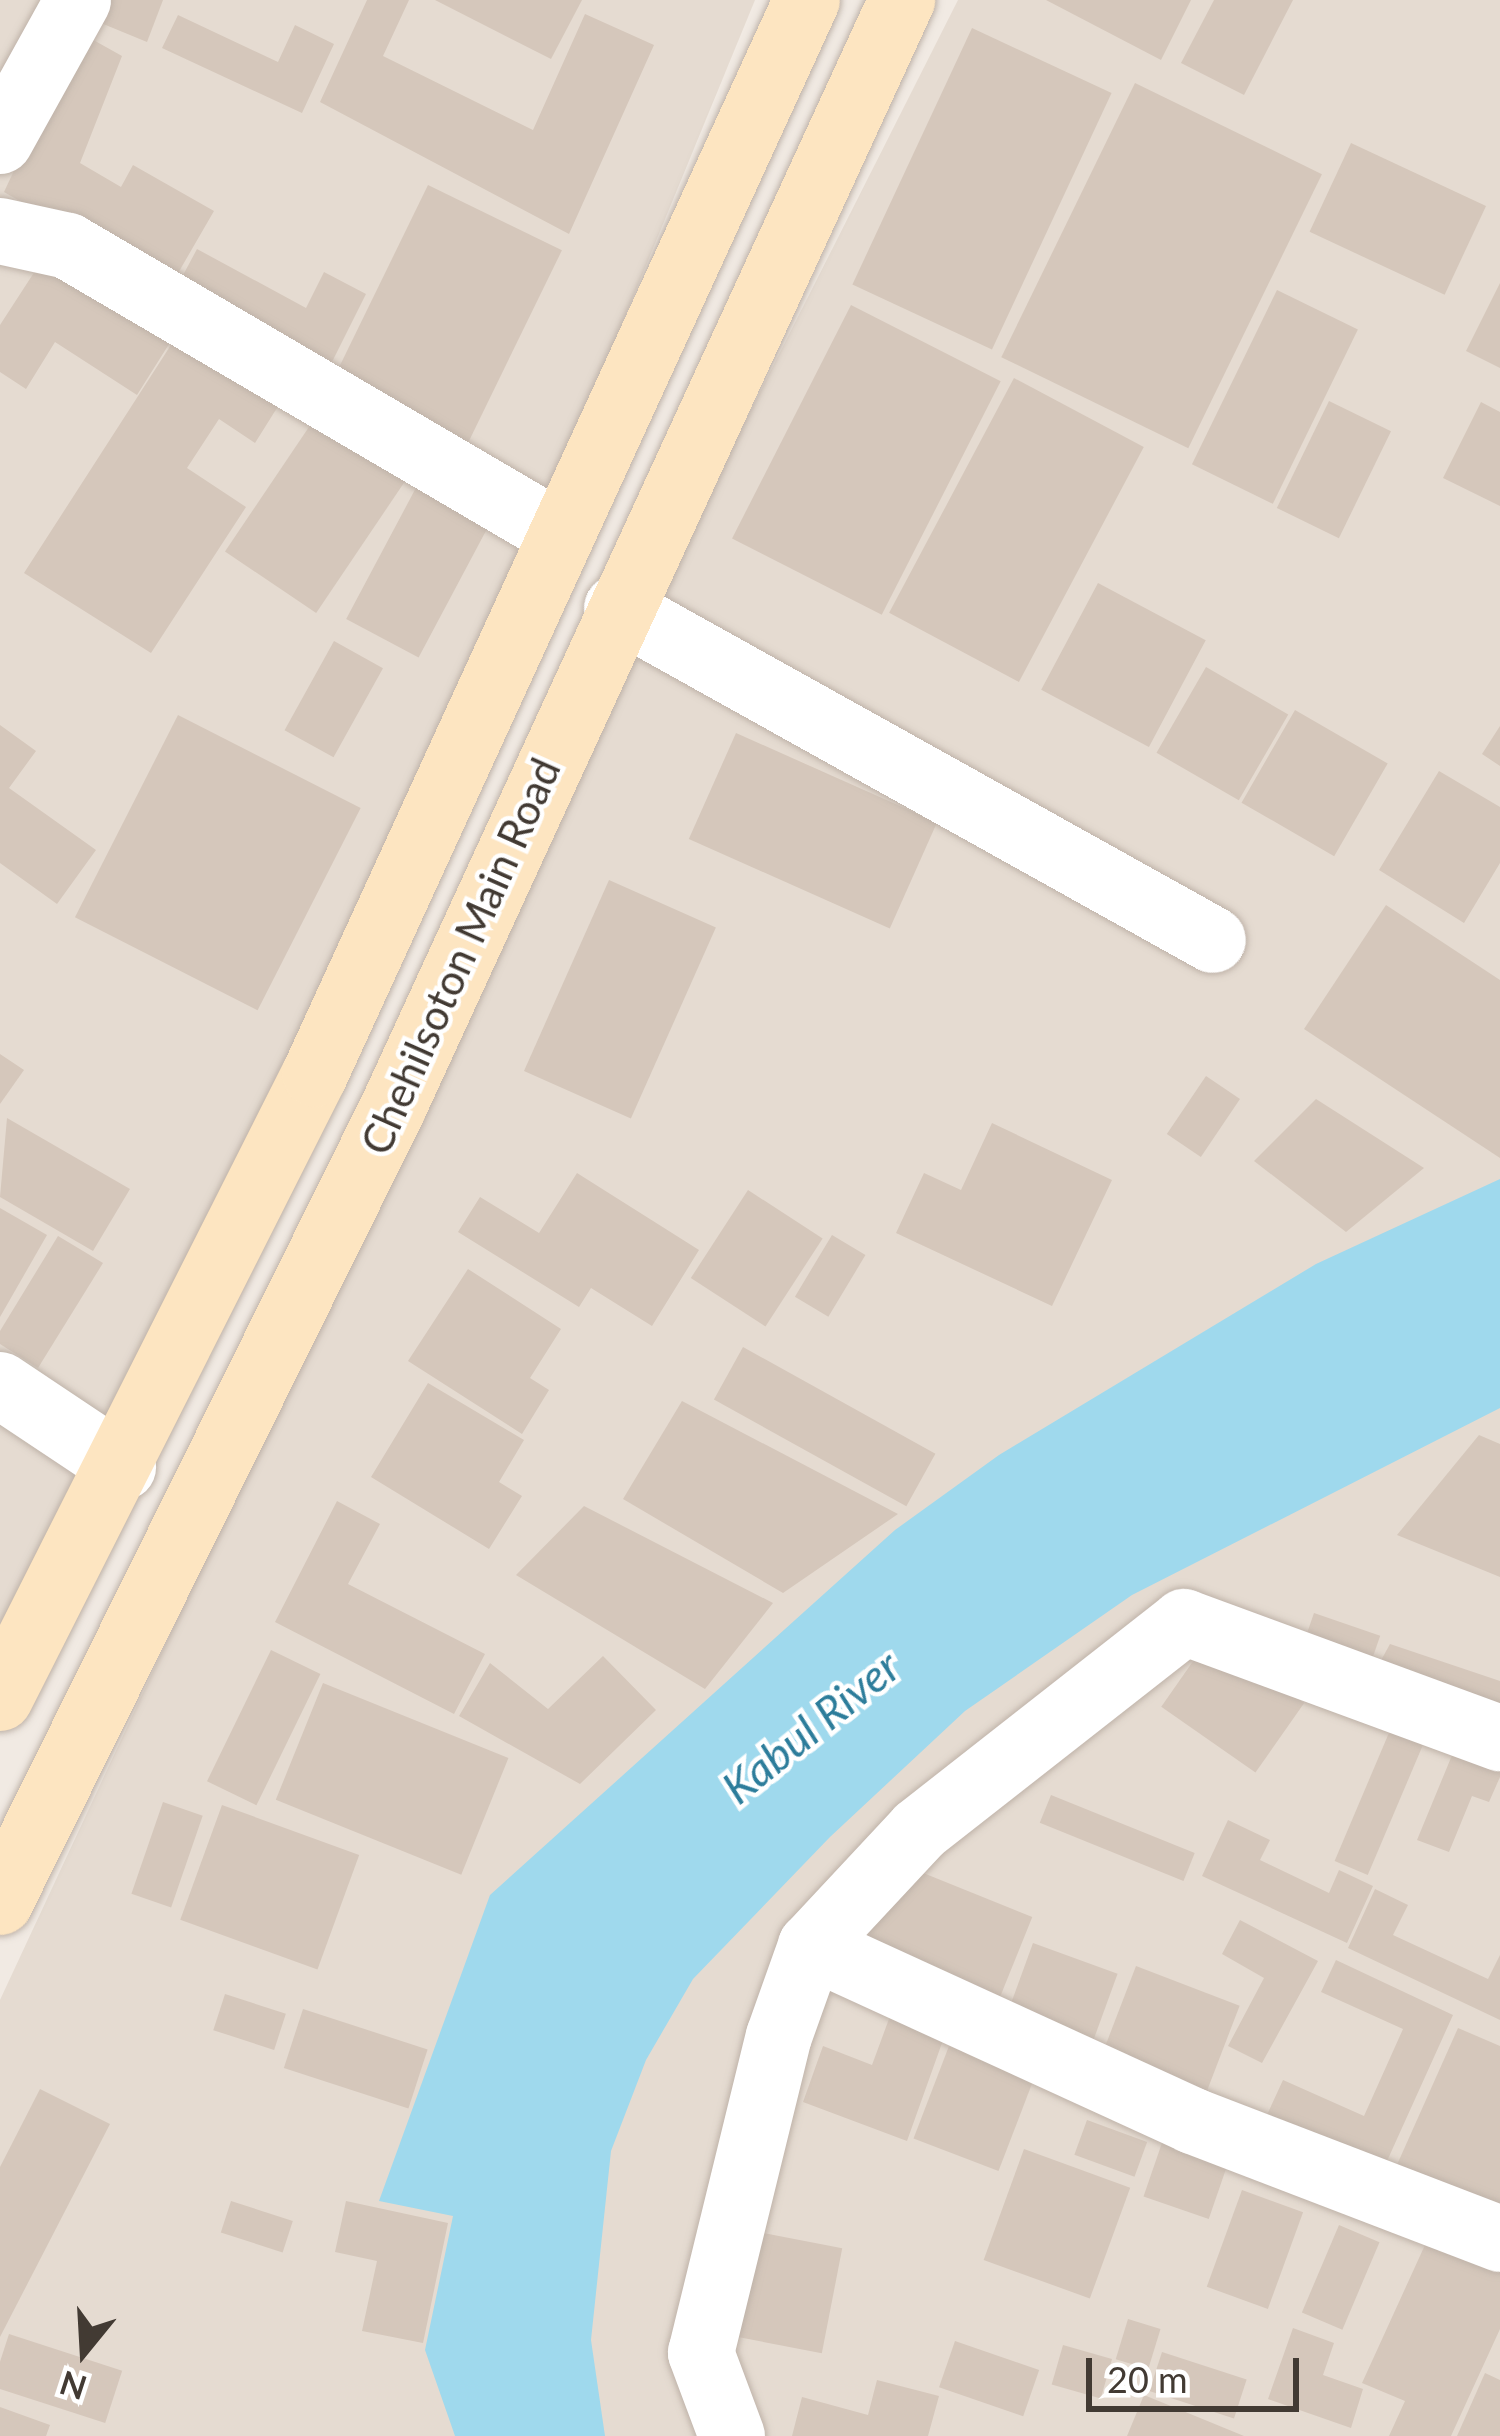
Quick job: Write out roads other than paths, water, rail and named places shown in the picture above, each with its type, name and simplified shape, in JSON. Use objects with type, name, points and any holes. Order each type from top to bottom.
[{"type":"main road","name":"Chehilsoton Main Road","points":[[0,1698],[123,1468],[315,1074],[556,532],[808,0]]},
{"type":"main road","name":"Chehilsoton Main Road","points":[[0,1902],[392,1110],[617,608],[902,0]]},
{"type":"street","points":[[0,141],[78,0]]},
{"type":"street","points":[[0,231],[68,246],[556,532]]},
{"type":"street","points":[[617,608],[1213,940]]},
{"type":"street","points":[[0,1385],[123,1468]]},
{"type":"street","points":[[732,2436],[700,2353],[747,2140],[811,1946],[919,1830],[1184,1622],[1500,1738]]},
{"type":"street","points":[[811,1946],[1193,2121],[1500,2239]]},
{"type":"water","name":"Kabul River","points":[[1500,1179],[1500,1408],[1132,1595],[965,1711],[830,1837],[693,1979],[646,2060],[611,2151],[591,2340],[605,2436],[455,2436],[425,2350],[453,2216],[379,2201],[490,1895],[895,1530],[999,1455],[1316,1264]]}]
